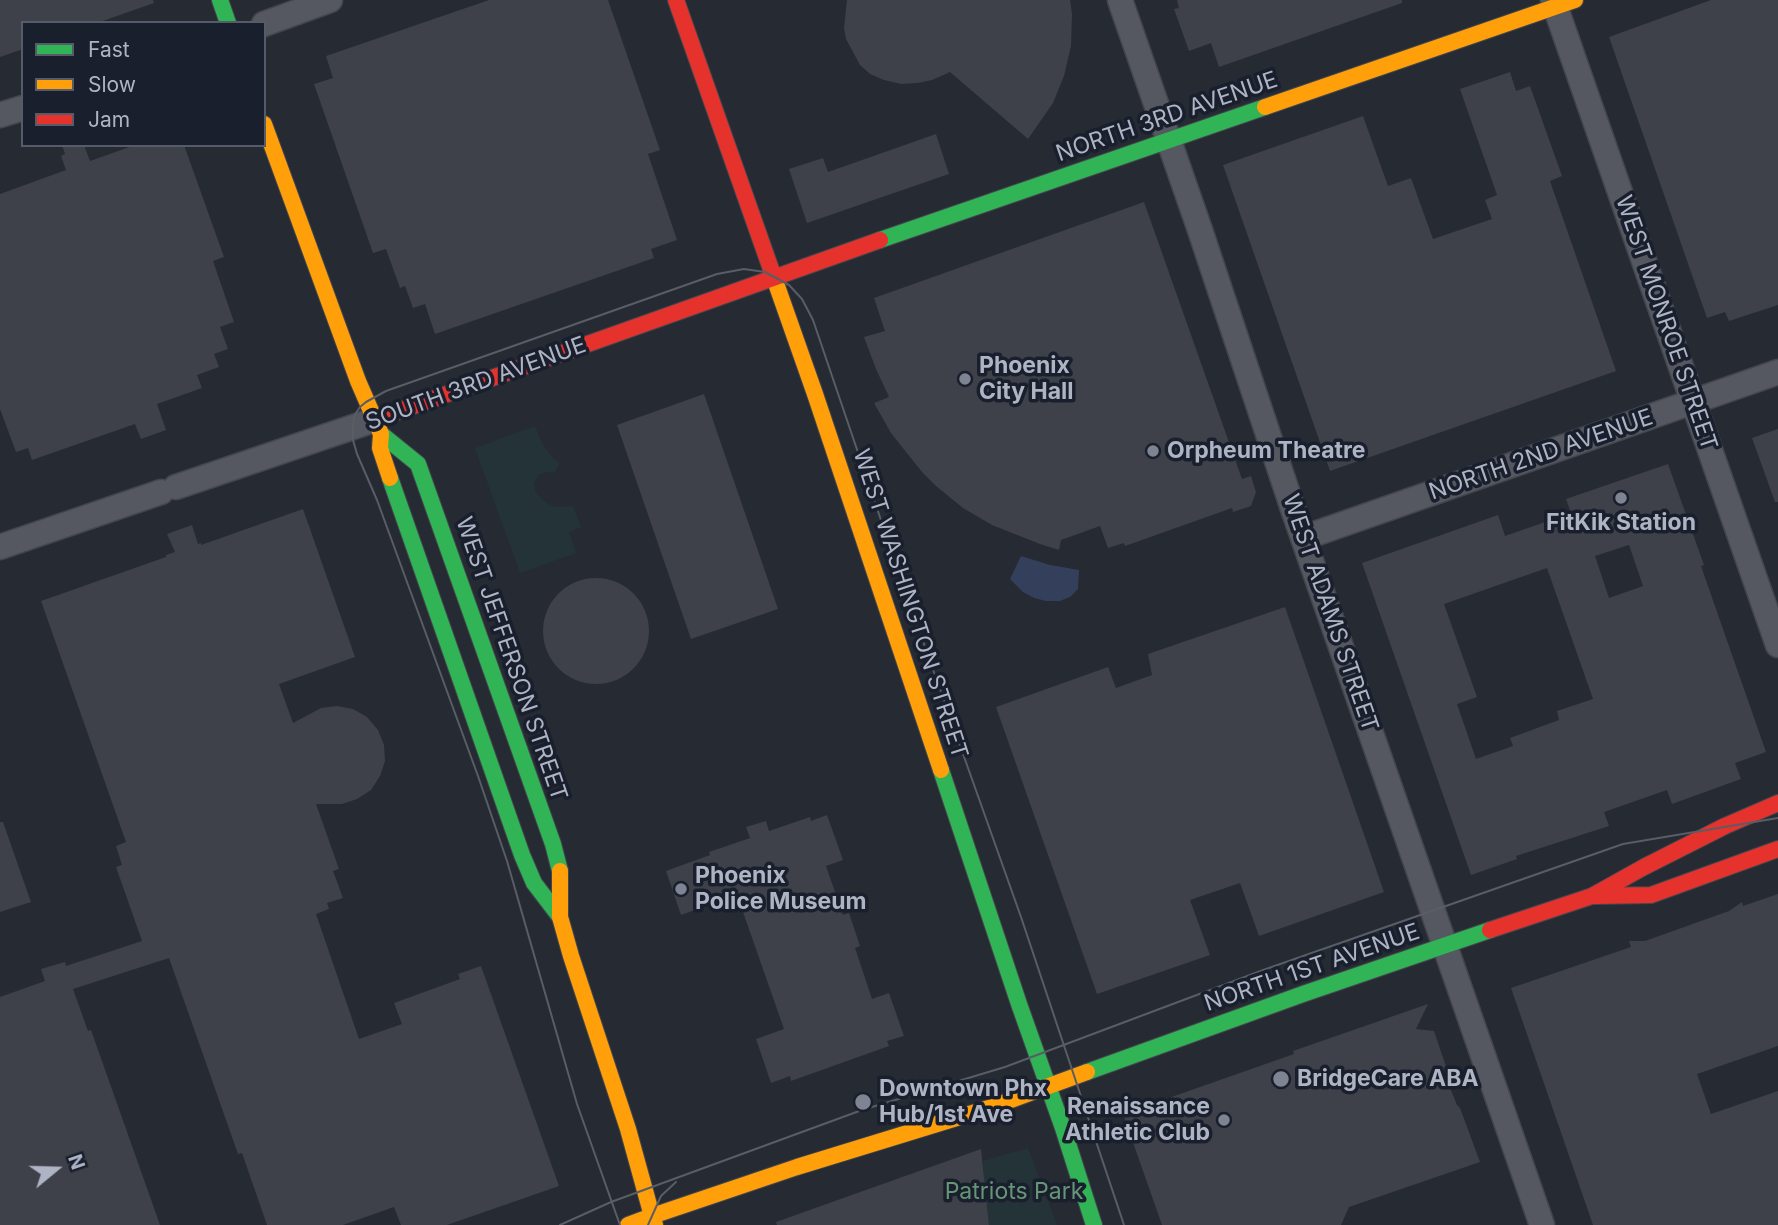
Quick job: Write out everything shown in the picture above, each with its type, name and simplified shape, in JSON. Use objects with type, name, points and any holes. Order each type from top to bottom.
[{"type":"main road","points":[[220,0],[227,21]]},
{"type":"main road","name":"WEST WASHINGTON STREET","points":[[676,0],[775,277],[1094,1225]]},
{"type":"main road","name":"NORTH 3RD AVENUE","points":[[775,277],[1561,2]]},
{"type":"main road","name":"WEST JEFFERSON STREET","points":[[266,129],[378,427],[380,448],[522,855],[534,883],[560,917]]},
{"type":"main road","name":"SOUTH 3RD AVENUE","points":[[378,427],[775,277]]},
{"type":"main road","name":"WEST JEFFERSON STREET","points":[[378,427],[418,464],[553,844],[561,873],[560,917],[628,1129],[654,1221]]},
{"type":"main road","name":"NORTH 1ST AVENUE","points":[[628,1225],[654,1221],[797,1167],[965,1116],[1303,994],[1592,896],[1725,826],[1778,803]]},
{"type":"main road","name":"NORTH 1ST AVENUE","points":[[1592,896],[1651,895],[1778,849]]},
{"type":"street","points":[[266,23],[330,0]]},
{"type":"street","name":"WEST ADAMS STREET","points":[[1120,0],[1303,538],[1542,1225]]},
{"type":"street","name":"WEST MONROE STREET","points":[[1561,2],[1693,402],[1778,645]]},
{"type":"street","points":[[0,115],[21,108]]},
{"type":"street","name":"NORTH 2ND AVENUE","points":[[1303,538],[1778,372]]},
{"type":"street","name":"SOUTH 3RD AVENUE","points":[[0,547],[168,490],[378,427]]},
{"type":"green space","points":[[535,426],[543,445],[560,463],[554,473],[539,474],[534,483],[536,493],[552,506],[573,506],[581,527],[569,532],[576,553],[520,573],[475,448]]},
{"type":"green space","name":"Patriots Park","points":[[1028,1148],[1057,1225],[989,1225],[983,1161]]},
{"type":"water","points":[[1021,556],[1079,570],[1078,589],[1070,597],[1060,601],[1046,601],[1023,592],[1010,579]]},
{"type":"building","points":[[0,0],[153,0],[154,3],[103,21],[21,21],[21,50],[0,57]]},
{"type":"building","points":[[489,0],[608,0],[660,150],[648,154],[677,240],[651,249],[654,258],[435,334],[425,304],[413,308],[405,286],[400,288],[386,249],[373,253],[314,84],[333,78],[326,56]]},
{"type":"building","points":[[847,0],[1070,0],[1071,46],[1064,76],[1053,103],[1028,139],[950,72],[932,80],[901,84],[870,74],[860,65],[846,39],[844,28]]},
{"type":"building","points":[[1177,0],[1402,0],[1402,3],[1219,67],[1211,43],[1189,51],[1174,9],[1179,8]]},
{"type":"building","points":[[1711,0],[1778,0],[1778,305],[1729,321],[1725,312],[1707,318],[1609,37]]},
{"type":"building","points":[[1510,72],[1516,91],[1530,86],[1562,176],[1550,181],[1616,371],[1330,471],[1223,165],[1363,116],[1388,186],[1411,178],[1433,239],[1492,219],[1485,200],[1497,195],[1460,89]]},
{"type":"building","points":[[936,134],[949,174],[807,223],[789,169],[823,158],[828,172]]},
{"type":"building","points":[[63,147],[85,147],[90,161],[129,147],[185,147],[224,257],[213,261],[234,322],[220,327],[228,349],[214,354],[219,367],[197,375],[202,388],[157,404],[166,430],[141,439],[135,424],[32,460],[28,448],[16,452],[0,409],[0,194],[66,170],[61,156],[65,154]]},
{"type":"building","name":"Phoenix City Hall","points":[[1144,202],[1242,479],[1251,476],[1256,492],[1251,506],[1233,512],[1232,508],[1125,546],[1124,543],[1108,548],[1100,526],[1061,540],[1059,550],[992,525],[963,508],[922,472],[891,433],[874,403],[889,397],[864,337],[885,331],[874,298]]},
{"type":"building","points":[[704,394],[778,609],[691,639],[617,425]]},
{"type":"building","points":[[1778,429],[1778,502],[1775,502],[1752,438]]},
{"type":"building","points":[[1668,464],[1766,752],[1735,763],[1741,779],[1672,804],[1667,790],[1604,812],[1609,826],[1516,856],[1517,859],[1471,875],[1362,563],[1498,515],[1505,536],[1571,513],[1566,499]],"holes":[[[1629,545],[1643,586],[1609,598],[1595,556]],[[1547,568],[1593,699],[1557,711],[1559,720],[1510,738],[1513,746],[1476,759],[1457,704],[1477,697],[1444,604]]]},
{"type":"building","points":[[303,509],[355,657],[279,684],[293,723],[321,708],[337,706],[353,709],[367,717],[378,730],[384,745],[385,761],[371,790],[342,804],[316,804],[339,869],[333,871],[343,898],[327,903],[329,909],[316,914],[359,1039],[402,1024],[394,1003],[460,979],[458,974],[481,966],[559,1186],[447,1225],[401,1225],[394,1207],[343,1225],[267,1225],[242,1153],[238,1154],[169,958],[73,989],[88,1031],[91,1030],[160,1225],[0,1225],[0,997],[45,981],[41,969],[65,962],[66,966],[142,941],[116,867],[122,865],[116,846],[126,842],[41,601],[166,557],[175,552],[167,534],[192,525],[198,544],[201,545]]},
{"type":"building","points":[[596,578],[616,582],[634,593],[645,611],[649,631],[645,651],[634,669],[616,680],[596,684],[576,680],[558,669],[547,651],[543,631],[547,611],[558,593],[576,582]]},
{"type":"building","points":[[1285,607],[1384,892],[1259,936],[1240,883],[1190,900],[1210,955],[1097,994],[996,707],[1108,667],[1116,688],[1152,675],[1148,654]]},
{"type":"building","points":[[827,815],[843,860],[826,866],[843,915],[849,913],[860,946],[855,948],[872,999],[889,993],[904,1036],[887,1041],[889,1046],[791,1081],[790,1076],[771,1083],[756,1039],[784,1029],[737,895],[681,915],[666,871],[750,838],[746,827],[766,821],[769,831],[810,817],[811,821]]},
{"type":"building","points":[[0,822],[3,822],[31,902],[0,912]]},
{"type":"building","points":[[1778,894],[1778,1046],[1697,1074],[1711,1114],[1778,1091],[1778,1225],[1593,1225],[1511,988],[1631,947],[1629,941],[1645,941],[1729,911],[1742,902],[1743,906]]},
{"type":"building","points":[[1428,1004],[1416,1029],[1434,1031],[1452,1084],[1450,1088],[1480,1162],[1349,1207],[1341,1225],[1162,1225],[1123,1114]]},
{"type":"building","points":[[981,1149],[989,1225],[777,1225],[776,1222]]},
{"type":"tram line","points":[[620,1225],[577,1104],[507,861],[377,500],[357,454],[353,440],[354,416],[366,402],[386,391],[717,274],[744,269],[765,272],[789,285],[802,299],[813,320],[903,585],[1021,917],[1124,1225]]},
{"type":"tram line","points":[[560,1225],[611,1202],[862,1110],[1005,1067],[1266,969],[1623,844],[1778,818]]},
{"type":"tram line","points":[[648,1225],[661,1196],[676,1182]]},
{"type":"traffic: fast","points":[[220,0],[227,21]]},
{"type":"traffic: fast","points":[[880,240],[1265,107]]},
{"type":"traffic: fast","points":[[381,434],[418,464],[553,844],[560,871]]},
{"type":"traffic: fast","points":[[390,478],[522,855],[534,883],[560,917]]},
{"type":"traffic: fast","points":[[941,770],[1094,1225]]},
{"type":"traffic: fast","points":[[1087,1072],[1490,930]]},
{"type":"traffic: slow","points":[[1265,107],[1575,0]]},
{"type":"traffic: slow","points":[[266,129],[358,381],[381,434],[380,448],[390,478]]},
{"type":"traffic: slow","points":[[772,272],[941,770]]},
{"type":"traffic: slow","points":[[560,871],[560,917],[628,1129],[652,1216],[628,1225]]},
{"type":"traffic: slow","points":[[655,1225],[652,1216],[797,1167],[989,1108],[1087,1072]]},
{"type":"traffic: jam","points":[[676,0],[772,272]]},
{"type":"traffic: jam","points":[[374,420],[880,240]]},
{"type":"traffic: jam","points":[[1490,930],[1592,896],[1725,826],[1778,803]]},
{"type":"traffic: jam","points":[[1595,896],[1651,895],[1778,849]]},
{"type":"place","name":"Phoenix City Hall","points":[[965,379]]},
{"type":"place","name":"Orpheum Theatre","points":[[1153,451]]},
{"type":"place","name":"FitKik Station","points":[[1621,498]]},
{"type":"place","name":"Phoenix Police Museum","points":[[681,889]]},
{"type":"place","name":"BridgeCare ABA","points":[[1281,1079]]},
{"type":"place","name":"Downtown Phx Hub/1st Ave","points":[[863,1102]]},
{"type":"place","name":"Renaissance Athletic Club","points":[[1224,1120]]}]
